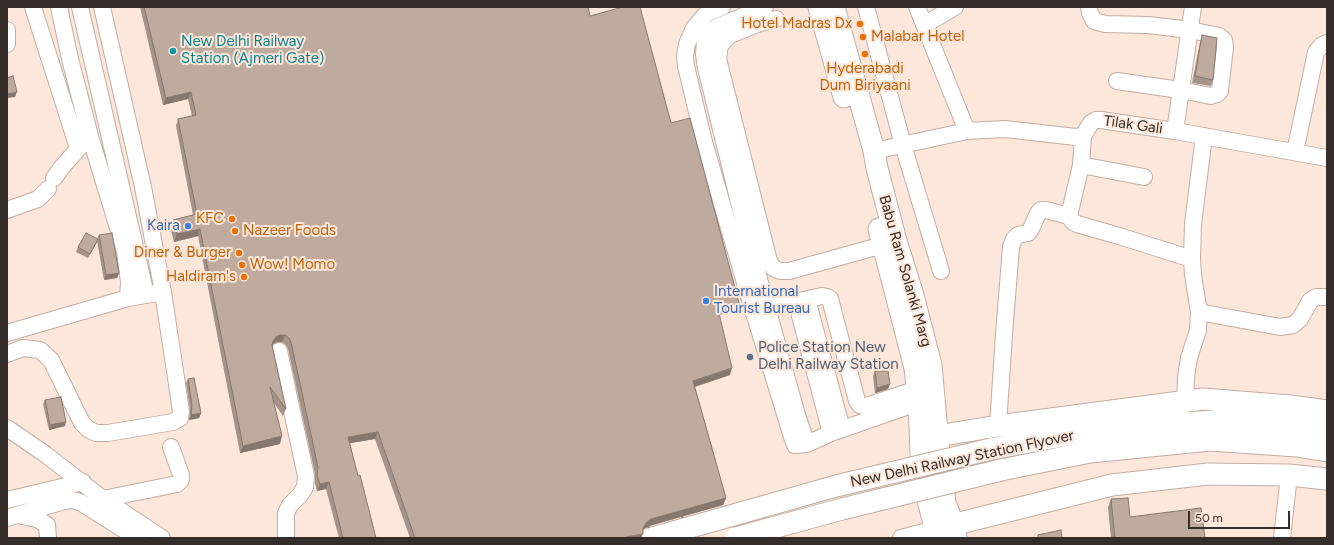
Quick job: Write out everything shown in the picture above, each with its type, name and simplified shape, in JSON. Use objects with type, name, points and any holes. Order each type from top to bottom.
[{"type":"main road","name":"Babu Ram Solanki Marg","points":[[819,7],[868,179],[883,245],[923,396],[929,437],[945,503],[946,533]]},
{"type":"main road","name":"Babu Ram Solanki Marg","points":[[834,7],[874,151],[896,241],[913,295],[931,365],[923,396]]},
{"type":"main road","points":[[929,437],[998,426],[1203,400],[1290,406],[1327,411]]},
{"type":"main road","name":"New Delhi Railway Station Flyover","points":[[652,538],[836,486],[991,449],[1084,432],[1164,424],[1215,421],[1297,426],[1327,431]]},
{"type":"main road","name":"New Delhi Railway Station Flyover","points":[[736,538],[842,509],[1001,470],[1090,452],[1210,440],[1297,446],[1327,451]]},
{"type":"main road","points":[[946,533],[1112,485],[1208,474],[1289,475],[1327,479]]},
{"type":"street","points":[[33,7],[78,148]]},
{"type":"street","points":[[59,7],[70,60],[90,136],[125,251],[129,282],[128,298]]},
{"type":"street","points":[[80,7],[146,294]]},
{"type":"street","points":[[7,354],[23,348],[40,350],[51,360],[82,423],[88,430],[96,433],[108,433],[173,422],[180,418],[181,411],[163,292],[143,187],[102,7]]},
{"type":"street","points":[[722,7],[707,13],[694,28],[687,44],[685,61],[704,142],[760,310],[807,444],[923,396]]},
{"type":"street","points":[[760,310],[709,84],[704,54],[704,42],[709,33],[717,27],[765,7]]},
{"type":"street","points":[[866,7],[903,145],[941,271]]},
{"type":"street","points":[[917,7],[967,131]]},
{"type":"street","points":[[924,25],[955,7]]},
{"type":"street","points":[[1089,7],[1094,21],[1105,24],[1148,25],[1190,30],[1218,36],[1224,40],[1225,46],[1220,91],[1217,94],[1211,96],[1117,81]]},
{"type":"street","points":[[1175,131],[1193,7]]},
{"type":"street","points":[[776,19],[757,24],[730,35],[720,45],[718,60],[769,261],[773,268],[780,271],[789,271],[883,245]]},
{"type":"street","points":[[7,30],[7,44]]},
{"type":"street","points":[[1294,152],[1321,62],[1316,52],[1322,45],[1327,43]]},
{"type":"street","name":"Tilak Gali","points":[[874,151],[967,131],[1005,129],[1076,137],[1083,136],[1090,123],[1096,120],[1175,131],[1327,158]]},
{"type":"street","points":[[7,210],[38,199],[62,167],[90,136]]},
{"type":"street","points":[[1069,216],[1081,165],[1083,136]]},
{"type":"street","points":[[1185,402],[1186,377],[1189,358],[1198,330],[1199,312],[1193,276],[1192,259],[1193,224],[1204,136]]},
{"type":"street","points":[[1081,165],[1144,177]]},
{"type":"street","points":[[998,426],[1011,247],[1014,239],[1018,235],[1028,233],[1032,229],[1038,213],[1041,210],[1069,216],[1073,222],[1077,224],[1192,259]]},
{"type":"street","points":[[7,333],[128,298],[163,292]]},
{"type":"street","points":[[760,310],[796,301],[827,296],[830,300],[857,401],[860,405],[866,406],[923,396]]},
{"type":"street","points":[[1199,312],[1280,326],[1293,325],[1300,319],[1310,301],[1316,297],[1327,297]]},
{"type":"street","points":[[796,301],[825,409],[836,431]]},
{"type":"street","points":[[796,301],[836,431]]},
{"type":"street","points":[[279,351],[306,476],[305,487],[300,495],[290,505],[286,513],[286,538]]},
{"type":"street","points":[[7,428],[45,454],[103,498],[162,538]]},
{"type":"street","points":[[103,498],[177,484],[181,480],[181,475],[171,447]]},
{"type":"street","points":[[1282,538],[1289,475]]},
{"type":"street","points":[[7,500],[83,482]]},
{"type":"street","points":[[11,516],[72,500],[80,502],[136,538]]},
{"type":"street","points":[[11,516],[37,519],[47,525],[48,538]]},
{"type":"street","points":[[901,538],[946,533]]},
{"type":"building","points":[[144,7],[588,7],[590,16],[623,7],[640,7],[671,123],[690,118],[739,303],[718,309],[732,368],[693,381],[726,498],[651,519],[643,528],[643,534],[621,538],[415,538],[378,432],[348,437],[358,476],[360,475],[376,538],[343,538],[329,482],[320,484],[317,476],[318,467],[291,342],[285,335],[276,337],[272,345],[286,409],[270,387],[282,436],[243,446],[200,229],[177,234],[173,220],[197,214],[178,119],[196,115],[191,92],[166,98]]},
{"type":"building","points":[[1202,35],[1217,38],[1213,80],[1195,76]]},
{"type":"building","points":[[13,76],[17,92],[7,94],[7,78]]},
{"type":"building","points":[[86,233],[98,239],[90,254],[78,247]]},
{"type":"building","points":[[112,233],[119,273],[106,275],[99,235]]},
{"type":"building","points":[[875,371],[888,371],[890,384],[877,388]]},
{"type":"building","points":[[194,378],[201,413],[191,415],[192,405],[188,379]]},
{"type":"building","points":[[61,397],[66,422],[50,425],[45,400]]},
{"type":"building","points":[[1128,498],[1130,517],[1201,508],[1205,538],[1115,538],[1111,499]]},
{"type":"building","points":[[1061,530],[1062,538],[1038,538],[1038,535]]},
{"type":"railway","points":[[680,507],[688,538]]},
{"type":"railway","points":[[646,517],[652,538]]},
{"type":"place","name":"Hotel Madras Dx","points":[[860,24]]},
{"type":"place","name":"Malabar Hotel","points":[[863,37]]},
{"type":"place","name":"New Delhi Railway Station (Ajmeri Gate)","points":[[173,51]]},
{"type":"place","name":"Hyderabadi Dum Biriyaani","points":[[865,54]]},
{"type":"place","name":"KFC","points":[[232,219]]},
{"type":"place","name":"Kaira","points":[[188,226]]},
{"type":"place","name":"Nazeer Foods","points":[[235,231]]},
{"type":"place","name":"Diner & Burger","points":[[239,253]]},
{"type":"place","name":"Wow! Momo","points":[[242,265]]},
{"type":"place","name":"Haldiram's","points":[[244,277]]},
{"type":"place","name":"International Tourist Bureau","points":[[706,301]]},
{"type":"place","name":"Police Station New Delhi Railway Station","points":[[750,357]]}]
